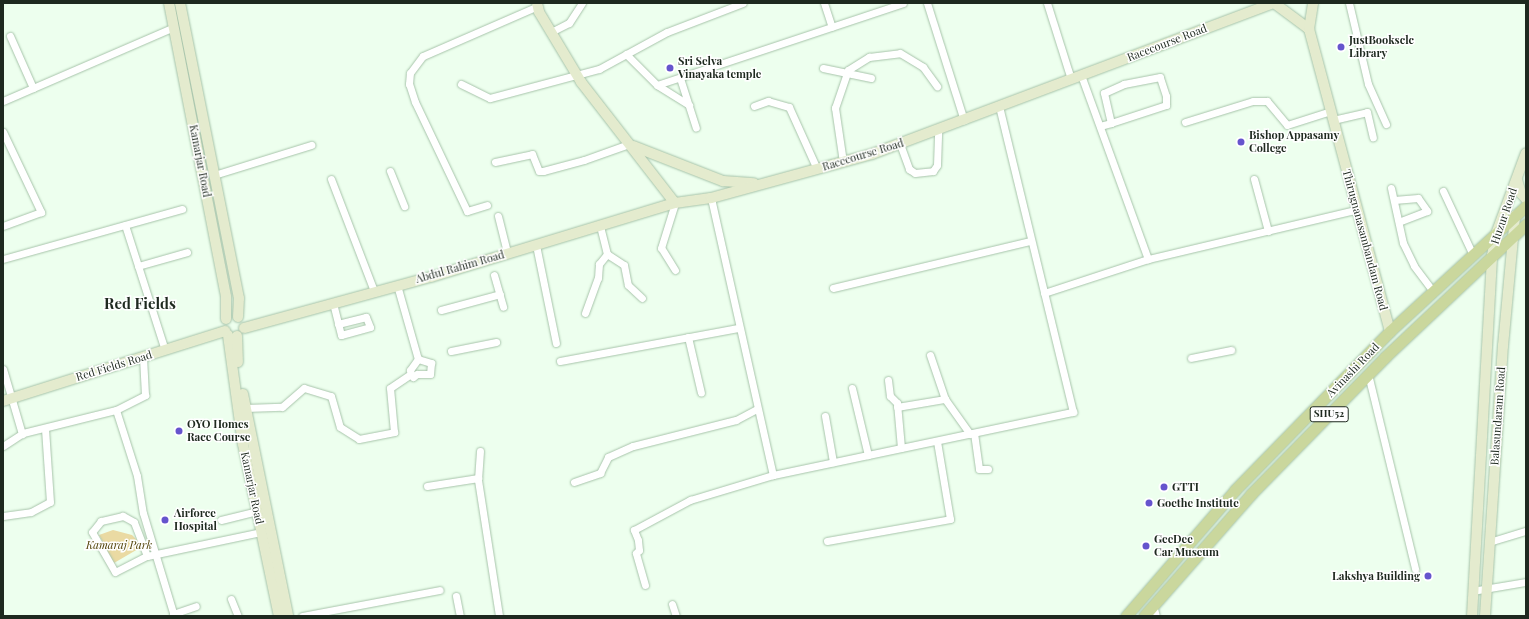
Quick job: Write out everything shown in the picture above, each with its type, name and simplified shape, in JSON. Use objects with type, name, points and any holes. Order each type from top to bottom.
[{"type":"main road","name":"Kamarjar Road","points":[[170,3],[224,290],[226,319]]},
{"type":"main road","name":"Kamarjar Road","points":[[180,3],[240,298],[238,317]]},
{"type":"main road","points":[[1273,3],[1310,29],[1313,3]]},
{"type":"main road","name":"Racecourse Road","points":[[675,203],[711,198],[843,162],[900,144],[1273,3]]},
{"type":"main road","points":[[537,5],[576,74],[675,203]]},
{"type":"main road","name":"Thirugnanasambandam Road","points":[[1310,29],[1356,210],[1390,331]]},
{"type":"main road","points":[[630,145],[724,181],[760,184]]},
{"type":"main road","name":"Huzur Road","points":[[1492,256],[1496,234],[1526,153]]},
{"type":"main road","points":[[1517,180],[1521,193],[1526,199]]},
{"type":"main road","name":"Abdul Rahim Road","points":[[244,328],[536,245],[675,203]]},
{"type":"main road","name":"Avinashi Road","points":[[1126,616],[1235,490],[1390,331],[1526,206]]},
{"type":"main road","name":"Balasundaram Road","points":[[1485,616],[1489,542],[1515,216]]},
{"type":"main road","name":"Avinashi Road","points":[[1144,616],[1154,611],[1251,494],[1368,374],[1526,224]]},
{"type":"main road","name":"Balasundaram Road","points":[[1472,616],[1472,591],[1492,256]]},
{"type":"main road","points":[[230,334],[244,328],[243,321],[238,317],[232,316],[226,319],[223,325],[230,334],[288,616]]},
{"type":"main road","name":"Kamarjar Road","points":[[230,334],[243,444],[279,616]]},
{"type":"main road","name":"Red Fields Road","points":[[8,399],[165,350],[230,334]]},
{"type":"street","points":[[551,32],[569,23],[582,3]]},
{"type":"street","points":[[460,84],[490,98],[598,69],[667,32],[742,3]]},
{"type":"street","points":[[824,3],[832,27]]},
{"type":"street","points":[[657,84],[680,78],[903,3]]},
{"type":"street","points":[[927,3],[964,120]]},
{"type":"street","points":[[1047,3],[1071,79]]},
{"type":"street","points":[[1349,3],[1368,84],[1386,124]]},
{"type":"street","points":[[487,205],[467,211],[415,102],[409,84],[410,73],[423,56],[537,5]]},
{"type":"street","points":[[3,101],[174,26]]},
{"type":"street","points":[[10,36],[33,88]]},
{"type":"street","points":[[626,54],[657,84],[689,105]]},
{"type":"street","points":[[843,162],[835,108],[847,73],[869,57],[900,54],[923,67],[937,86]]},
{"type":"street","points":[[823,68],[871,78]]},
{"type":"street","points":[[1081,75],[1148,259]]},
{"type":"street","points":[[1100,126],[1111,123],[1166,105],[1166,96],[1160,77],[1131,82],[1104,92],[1111,123]]},
{"type":"street","points":[[680,78],[696,128]]},
{"type":"street","points":[[754,106],[768,101],[789,107],[817,169]]},
{"type":"street","points":[[1185,122],[1253,101],[1268,101],[1287,125],[1332,115],[1367,112],[1373,137]]},
{"type":"street","points":[[645,585],[636,553],[639,550],[638,540],[634,530],[690,500],[773,475],[1073,412],[998,107]]},
{"type":"street","points":[[900,144],[909,169],[916,173],[933,171],[937,165],[938,130]]},
{"type":"street","points":[[3,132],[41,212],[3,226]]},
{"type":"street","points":[[214,175],[311,145]]},
{"type":"street","points":[[495,162],[532,154],[539,171],[543,171],[630,145]]},
{"type":"street","points":[[390,171],[404,206]]},
{"type":"street","points":[[331,179],[374,291]]},
{"type":"street","points":[[1254,179],[1268,231]]},
{"type":"street","points":[[1391,188],[1403,244],[1414,266],[1433,291]]},
{"type":"street","points":[[1444,191],[1473,255]]},
{"type":"street","points":[[711,198],[738,328],[773,475]]},
{"type":"street","points":[[1394,200],[1418,198],[1426,211],[1398,222]]},
{"type":"street","points":[[675,203],[661,248],[675,270]]},
{"type":"street","points":[[3,259],[182,209]]},
{"type":"street","points":[[1044,293],[1148,259],[1356,210]]},
{"type":"street","points":[[498,216],[507,253]]},
{"type":"street","points":[[125,225],[165,350]]},
{"type":"street","points":[[600,226],[607,254],[624,265],[628,285],[642,298]]},
{"type":"street","points":[[833,288],[1030,241]]},
{"type":"street","points":[[536,245],[556,343]]},
{"type":"street","points":[[138,266],[187,252]]},
{"type":"street","points":[[585,313],[598,278],[599,264],[607,254]]},
{"type":"street","points":[[494,275],[503,307]]},
{"type":"street","points":[[397,285],[418,359]]},
{"type":"street","points":[[440,310],[500,294]]},
{"type":"street","points":[[332,303],[338,324]]},
{"type":"street","points":[[560,361],[738,328]]},
{"type":"street","points":[[688,337],[701,393]]},
{"type":"street","points":[[451,351],[496,342]]},
{"type":"street","points":[[1191,358],[1231,350]]},
{"type":"street","points":[[930,354],[945,398],[972,433],[979,469],[988,469]]},
{"type":"street","points":[[3,446],[22,434],[116,410],[145,395],[143,357]]},
{"type":"street","points":[[411,374],[413,377],[417,374],[430,374],[431,363],[418,359]]},
{"type":"street","points":[[411,374],[410,370],[418,359]]},
{"type":"street","points":[[3,369],[8,399],[22,434]]},
{"type":"street","points":[[245,408],[282,407],[304,388],[331,396],[340,427],[359,439],[394,432],[390,388],[411,374]]},
{"type":"street","points":[[1368,374],[1415,569]]},
{"type":"street","points":[[888,380],[890,396],[897,407],[902,448]]},
{"type":"street","points":[[852,388],[868,455]]},
{"type":"street","points":[[897,407],[945,398]]},
{"type":"street","points":[[574,482],[600,473],[608,457],[633,446],[736,420],[757,409]]},
{"type":"street","points":[[116,410],[137,476],[143,513],[173,615],[196,606]]},
{"type":"street","points":[[825,416],[833,462]]},
{"type":"street","points":[[3,516],[31,512],[50,502],[45,428]]},
{"type":"street","points":[[827,541],[950,519],[937,441]]},
{"type":"street","points":[[480,451],[478,478],[499,616]]},
{"type":"street","points":[[427,486],[478,478]]},
{"type":"street","points":[[221,520],[256,511]]},
{"type":"street","points":[[147,556],[134,522],[123,516],[101,522],[92,532],[115,572],[147,556],[261,532]]},
{"type":"street","points":[[1489,542],[1526,531]]},
{"type":"street","points":[[1472,591],[1486,590],[1526,582]]},
{"type":"street","points":[[302,616],[440,590]]},
{"type":"street","points":[[456,596],[460,616]]},
{"type":"street","points":[[231,599],[238,616]]},
{"type":"street","points":[[672,604],[676,616]]},
{"type":"green space","name":"Kamaraj Park","points":[[113,530],[132,535],[138,541],[138,549],[114,563],[99,535]]},
{"type":"place","name":"JustBooksclc Library","points":[[1341,47]]},
{"type":"place","name":"Sri Selva Vinayaka temple","points":[[670,68]]},
{"type":"place","name":"Bishop Appasamy College","points":[[1241,142]]},
{"type":"place","name":"OYO Homes Race Course","points":[[179,431]]},
{"type":"place","name":"GTTI","points":[[1164,487]]},
{"type":"place","name":"Goethe Institute","points":[[1149,503]]},
{"type":"place","name":"Airforce Hospital","points":[[165,520]]},
{"type":"place","name":"GeeDee Car Museum","points":[[1146,546]]},
{"type":"place","name":"Lakshya Building","points":[[1428,576]]},
{"type":"district","name":"Red Fields","points":[[140,304]]}]
